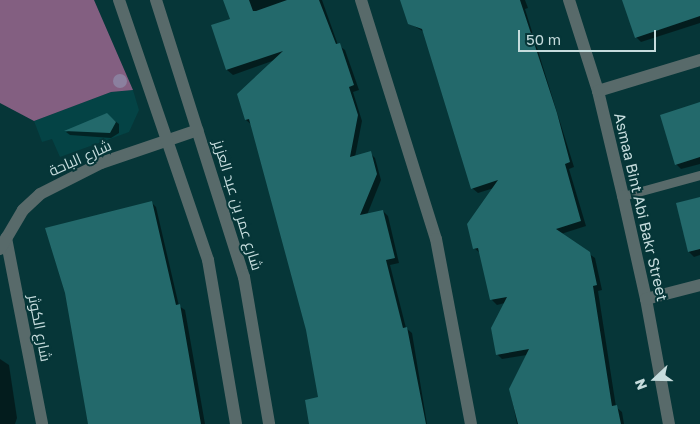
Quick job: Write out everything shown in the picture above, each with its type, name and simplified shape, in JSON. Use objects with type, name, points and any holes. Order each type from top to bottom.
[{"type":"street","points":[[119,0],[208,260],[236,424]]},
{"type":"street","name":"شارع عمر بن عبد العزيز","points":[[156,0],[244,277],[269,424]]},
{"type":"street","points":[[361,0],[436,239],[471,424]]},
{"type":"street","name":"Asmaa Bint Abi Bakr Street","points":[[569,0],[598,91],[623,196],[646,299],[669,424]]},
{"type":"street","points":[[598,91],[700,60]]},
{"type":"street","name":"شارع الباحة","points":[[3,243],[22,210],[40,194],[101,164],[198,130]]},
{"type":"street","name":"شارع الكوثر","points":[[3,243],[40,422]]},
{"type":"street","points":[[646,299],[700,285]]},
{"type":"lane","points":[[623,196],[700,175]]},
{"type":"shaded area","points":[[0,0],[94,0],[133,90],[111,92],[34,121],[0,103]]},
{"type":"shaded area","points":[[133,90],[139,110],[129,132],[60,157],[52,139],[42,142],[34,121],[111,92]]},
{"type":"building","points":[[223,0],[249,0],[253,11],[256,11],[287,0],[319,0],[336,44],[340,43],[354,85],[349,87],[358,115],[350,157],[371,151],[377,174],[360,215],[383,210],[395,258],[386,260],[403,328],[407,327],[426,424],[309,424],[305,400],[318,397],[306,330],[249,119],[245,120],[237,94],[283,51],[226,70],[211,25],[230,19]]},
{"type":"building","points":[[400,0],[520,0],[557,113],[570,162],[565,164],[581,221],[556,229],[590,252],[597,285],[593,286],[612,406],[617,405],[621,424],[518,424],[509,389],[529,349],[496,355],[491,328],[507,297],[490,300],[478,248],[473,249],[467,224],[498,180],[471,189],[422,29],[408,24]]},
{"type":"building","points":[[622,0],[700,0],[700,16],[635,38]]},
{"type":"building","points":[[700,102],[700,157],[675,165],[660,115]]},
{"type":"building","points":[[107,113],[116,122],[110,133],[64,131]]},
{"type":"building","points":[[700,197],[700,249],[688,252],[676,203]]},
{"type":"building","points":[[152,201],[176,305],[180,304],[201,424],[88,424],[65,293],[45,228]]}]
